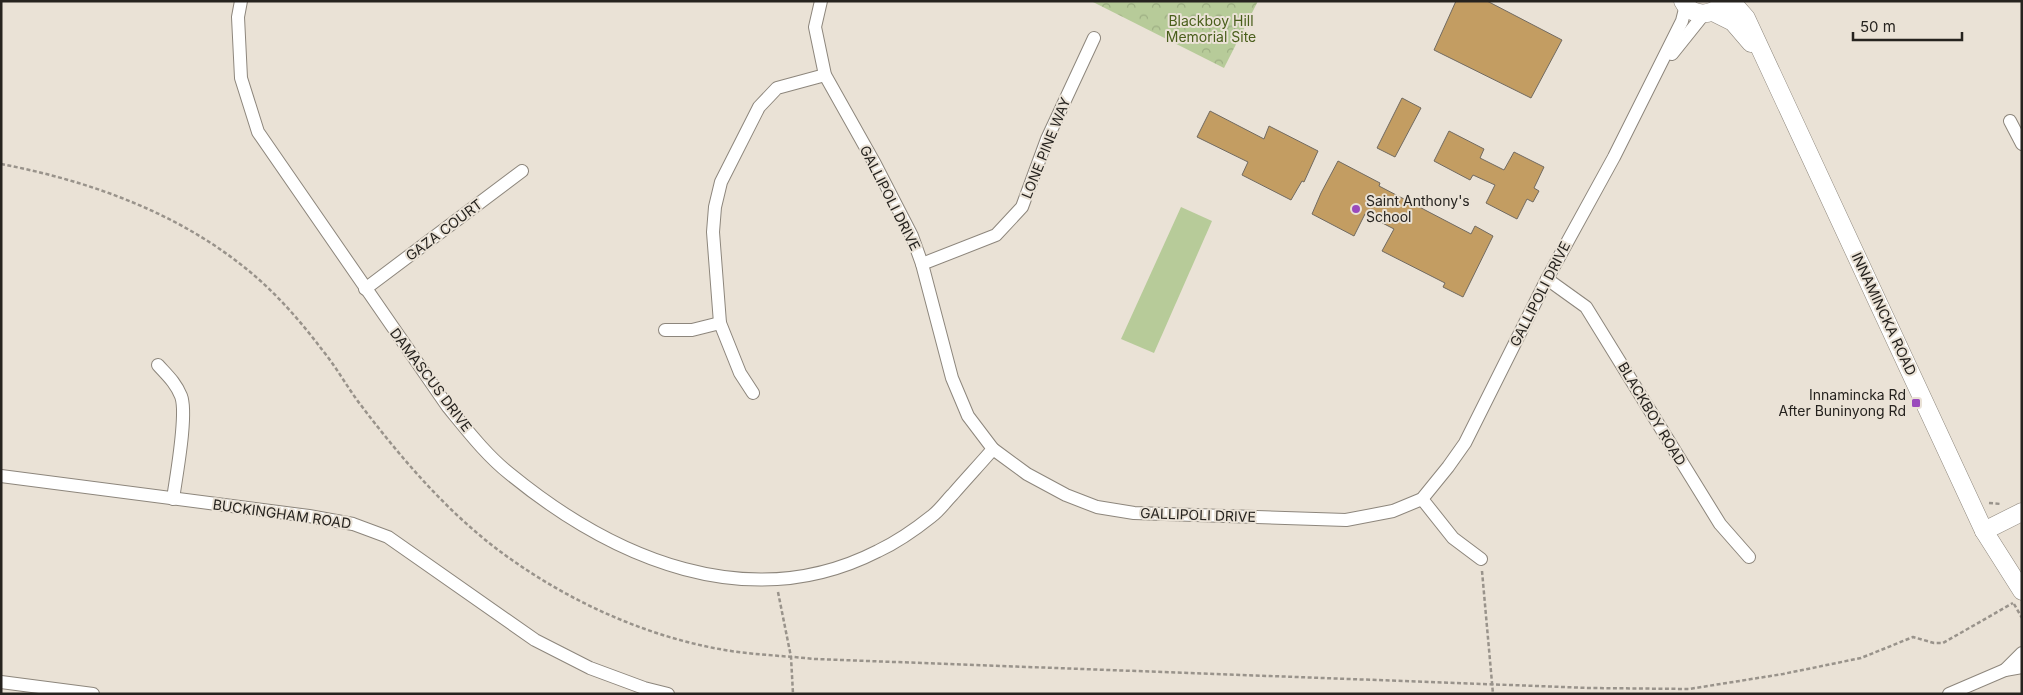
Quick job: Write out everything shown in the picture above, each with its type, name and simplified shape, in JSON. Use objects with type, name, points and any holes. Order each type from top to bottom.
[{"type":"main road","name":"INNAMINCKA ROAD","points":[[1731,1],[1746,18],[1988,536],[2019,595]]},
{"type":"main road","name":"INNAMINCKA ROAD","points":[[1684,3],[1694,12],[1713,9],[1733,22],[1766,61]]},
{"type":"main road","points":[[1988,536],[2022,512]]},
{"type":"main road","points":[[1988,536],[2022,522]]},
{"type":"street","name":"DAMASCUS DRIVE","points":[[241,1],[238,17],[241,78],[258,132],[448,407],[477,442],[508,473],[547,502],[593,532],[646,557],[699,574],[744,580],[792,578],[837,568],[879,551],[933,515],[993,449]]},
{"type":"street","name":"GALLIPOLI DRIVE","points":[[821,1],[815,27],[825,75],[875,164],[912,236],[922,264],[952,378],[968,416],[993,449],[1027,474],[1066,495],[1097,507],[1134,513],[1346,520],[1392,511],[1422,499],[1465,443],[1547,279],[1614,158],[1682,21],[1684,3]]},
{"type":"street","name":"GALLIPOLI DRIVE","points":[[1654,77],[1713,9]]},
{"type":"street","name":"LONE PINE WAY","points":[[922,264],[996,235],[1022,206],[1046,139],[1094,38]]},
{"type":"street","points":[[753,393],[740,373],[720,324],[713,232],[715,207],[721,182],[759,107],[777,88],[825,75]]},
{"type":"street","points":[[2010,121],[2022,144]]},
{"type":"street","name":"GAZA COURT","points":[[365,289],[522,171]]},
{"type":"street","name":"BLACKBOY ROAD","points":[[1547,279],[1586,307],[1720,524],[1749,557]]},
{"type":"street","points":[[665,330],[692,330],[720,324]]},
{"type":"street","points":[[158,365],[176,384],[182,398],[184,412],[173,499]]},
{"type":"street","name":"BUCKINGHAM ROAD","points":[[1,476],[309,516],[353,524],[388,537],[535,640],[590,668],[644,688],[668,694]]},
{"type":"street","points":[[1422,499],[1453,538],[1481,560]]},
{"type":"street","points":[[2005,670],[2022,653]]},
{"type":"street","points":[[1949,694],[2005,670],[2022,667]]},
{"type":"street","points":[[1,682],[93,694]]},
{"type":"path","points":[[1,164],[37,171],[93,186],[150,210],[206,241],[249,271],[278,298],[323,351],[360,404],[430,489],[469,526],[511,560],[559,591],[614,617],[670,636],[730,651],[791,657],[1492,685],[1689,690],[1861,658],[1913,637],[1934,643],[1943,643],[2019,595]]},
{"type":"path","points":[[1481,560],[1494,694]]},
{"type":"path","points":[[778,591],[791,657],[793,694]]},
{"type":"green space","name":"Blackboy Hill Memorial Site","points":[[1091,1],[1258,1],[1224,68]]},
{"type":"green space","points":[[1181,207],[1212,221],[1154,353],[1121,339]]},
{"type":"building","points":[[1456,1],[1487,1],[1562,40],[1531,98],[1434,50]]},
{"type":"building","points":[[1402,98],[1421,108],[1395,157],[1377,148]]},
{"type":"building","points":[[1210,111],[1264,139],[1269,126],[1318,151],[1304,182],[1302,181],[1291,200],[1242,175],[1248,162],[1197,137]]},
{"type":"building","points":[[1449,131],[1484,149],[1480,158],[1504,170],[1514,152],[1544,167],[1534,188],[1539,191],[1533,202],[1527,199],[1517,219],[1486,203],[1495,185],[1473,175],[1470,180],[1434,161]]},
{"type":"building","points":[[1338,161],[1380,183],[1379,186],[1471,234],[1475,226],[1493,236],[1463,297],[1443,287],[1445,283],[1382,251],[1394,229],[1365,214],[1354,236],[1312,214]]},
{"type":"place","name":"Saint Anthony's School","points":[[1356,209]]},
{"type":"place","name":"Innamincka Rd After Buninyong Rd","points":[[1916,403]]}]
